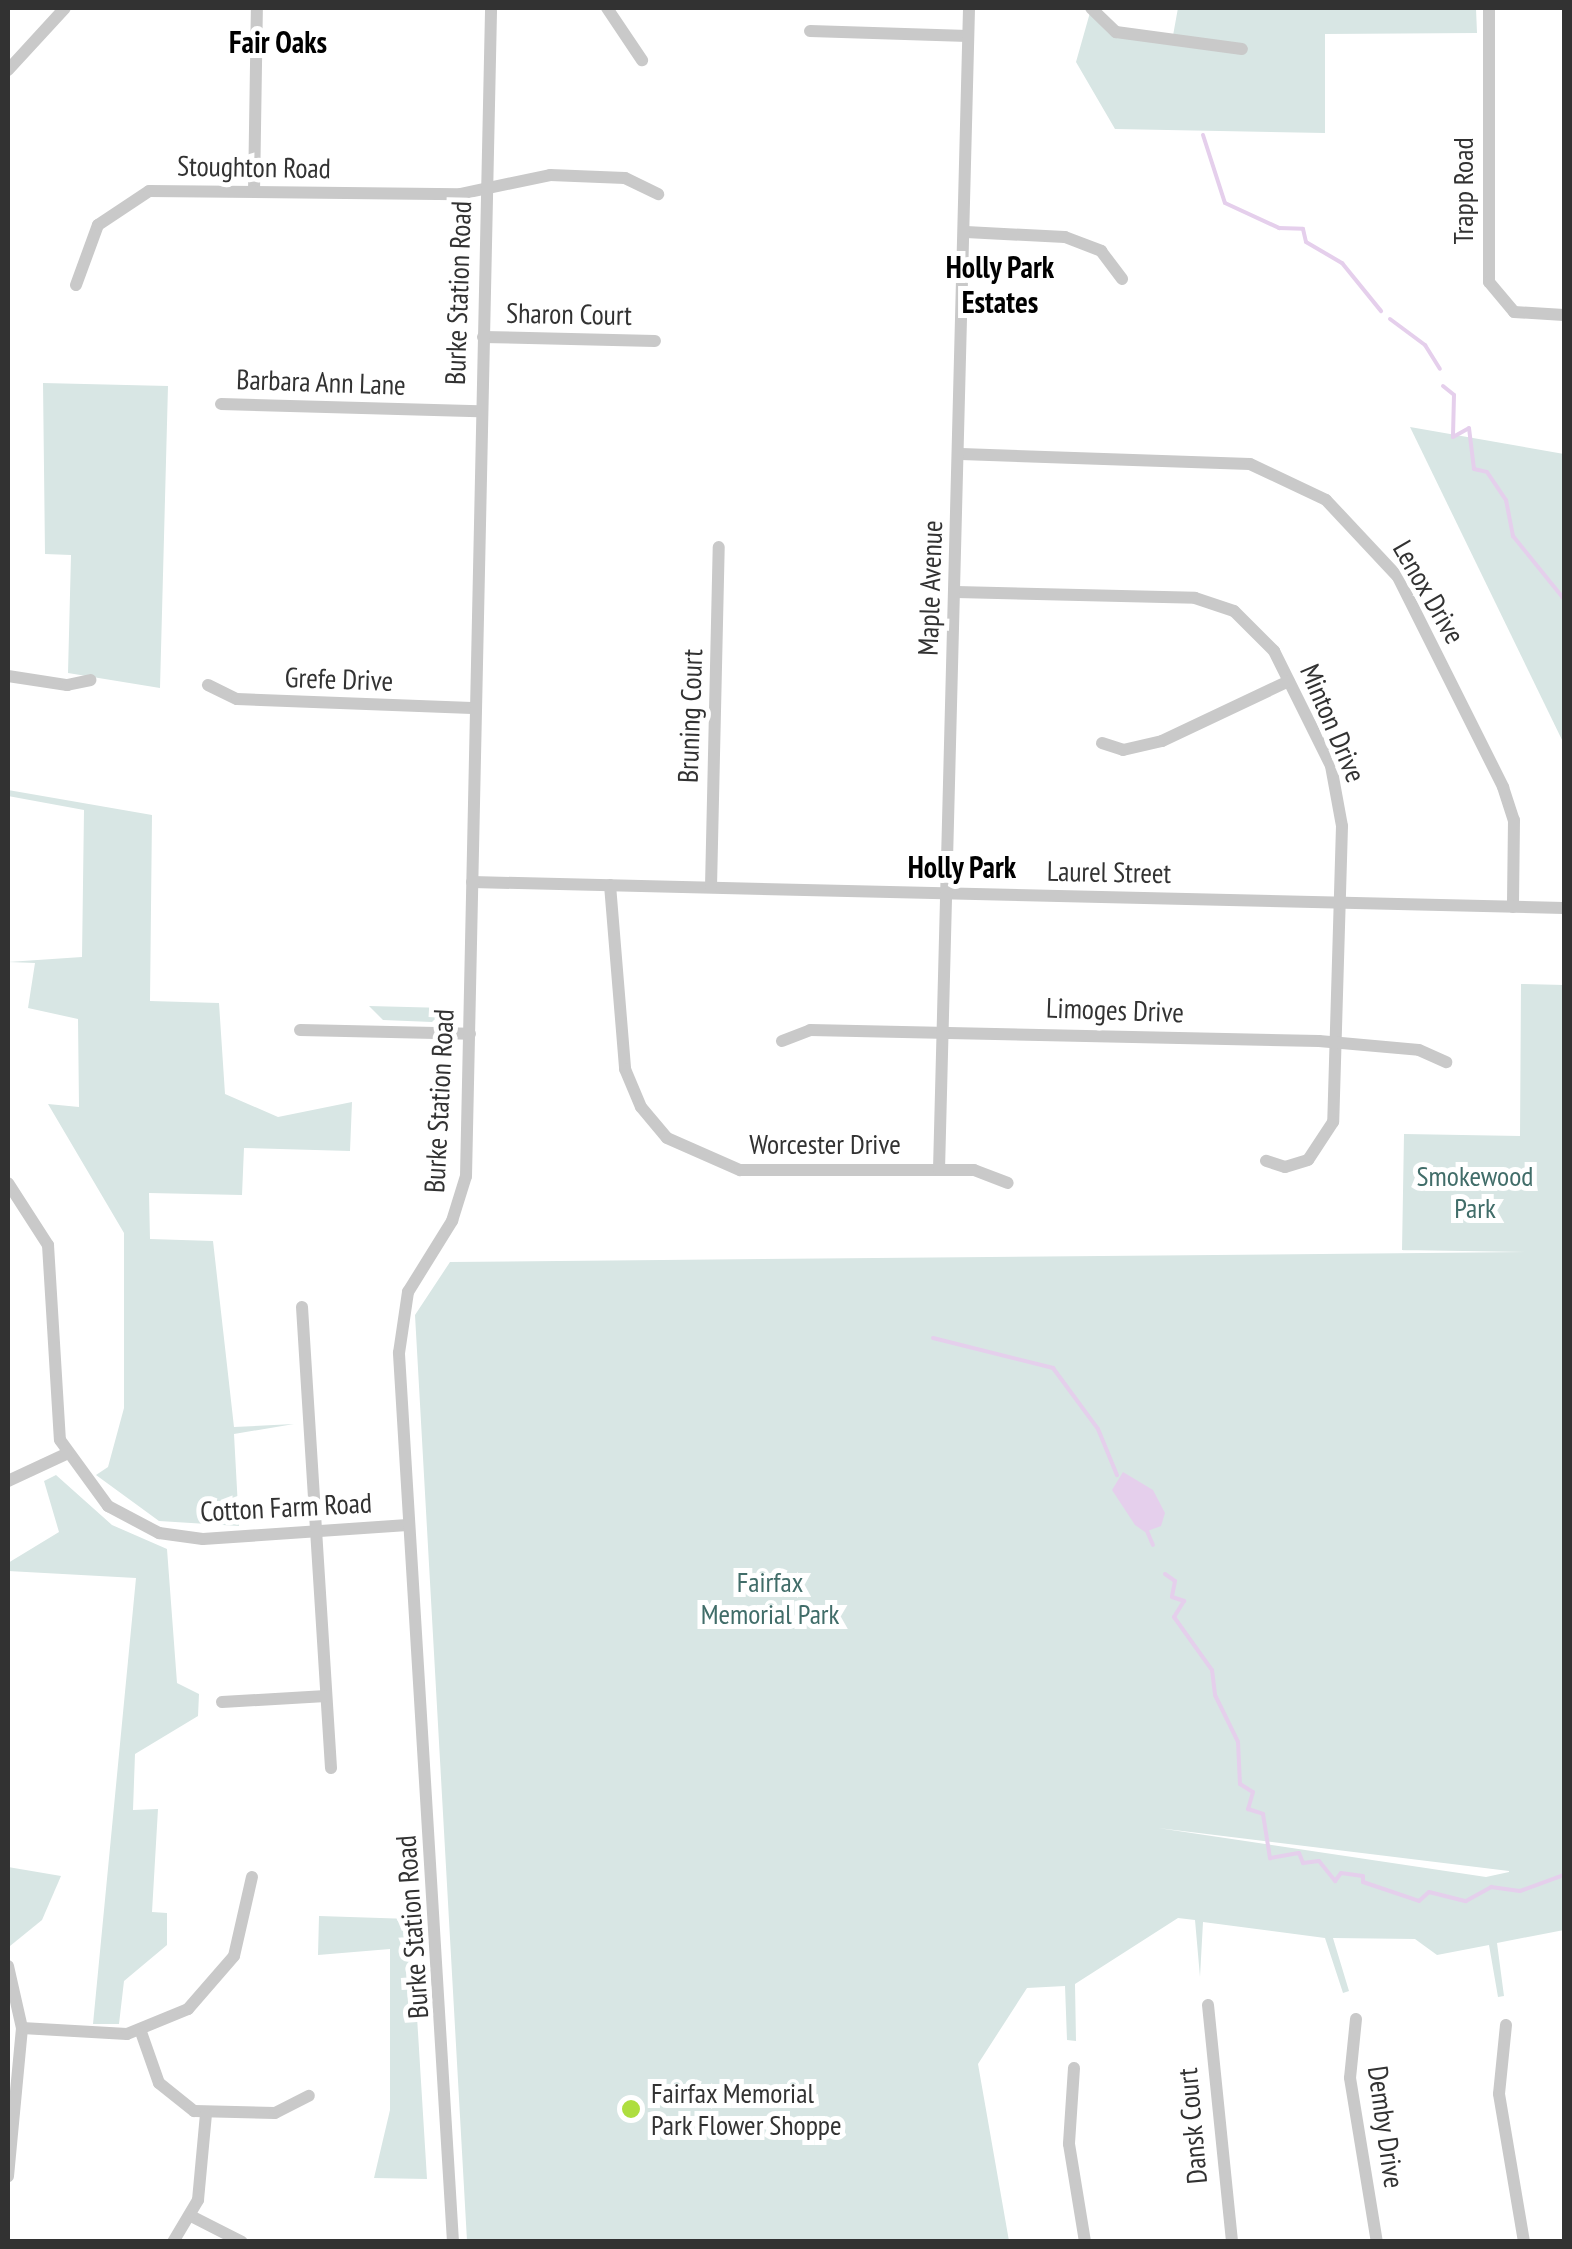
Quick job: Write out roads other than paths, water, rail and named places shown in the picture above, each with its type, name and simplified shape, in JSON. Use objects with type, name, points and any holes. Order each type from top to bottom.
[{"type":"street","points":[[8,70],[65,8]]},
{"type":"street","points":[[254,192],[257,8]]},
{"type":"street","name":"Burke Station Road","points":[[453,2242],[399,1323],[465,1184],[472,708],[491,8]]},
{"type":"street","name":"Maple Avenue","points":[[939,1170],[970,8]]},
{"type":"street","points":[[1091,8],[1116,32],[1242,48]]},
{"type":"street","name":"Trapp Road","points":[[1489,8],[1488,282],[1510,311],[1564,315]]},
{"type":"street","points":[[616,10],[642,60]]},
{"type":"street","points":[[810,31],[968,36]]},
{"type":"street","name":"Stoughton Road","points":[[76,285],[87,241],[131,197],[486,189],[550,175],[625,178],[658,194]]},
{"type":"street","points":[[966,232],[1065,237],[1101,251],[1122,278]]},
{"type":"street","name":"Sharon Court","points":[[483,337],[654,341]]},
{"type":"street","name":"Barbara Ann Lane","points":[[221,404],[479,411]]},
{"type":"street","name":"Lenox Drive","points":[[961,454],[1250,464],[1286,475],[1338,510],[1398,577],[1503,787],[1514,820],[1512,907]]},
{"type":"street","name":"Bruning Court","points":[[711,887],[719,547]]},
{"type":"street","name":"Minton Drive","points":[[956,592],[1208,600],[1260,631],[1289,681],[1338,790],[1336,1043],[1328,1136],[1301,1164],[1266,1162]]},
{"type":"street","points":[[8,676],[67,685],[90,680]]},
{"type":"street","points":[[1102,743],[1123,750],[1162,742],[1289,681]]},
{"type":"street","name":"Grefe Drive","points":[[208,684],[237,699],[472,708]]},
{"type":"street","name":"Laurel Street","points":[[472,882],[1564,908]]},
{"type":"street","name":"Worcester Drive","points":[[610,888],[625,1069],[641,1107],[667,1138],[740,1170],[974,1170],[1008,1183]]},
{"type":"street","points":[[300,1030],[470,1034]]},
{"type":"street","name":"Limoges Drive","points":[[782,1041],[810,1030],[1336,1043],[1419,1050],[1446,1062]]},
{"type":"street","name":"Cotton Farm Road","points":[[8,1183],[34,1212],[48,1245],[52,1400],[66,1454],[108,1506],[159,1533],[203,1539],[408,1525]]},
{"type":"street","points":[[302,1307],[331,1768]]},
{"type":"street","points":[[8,1481],[66,1454]]},
{"type":"street","points":[[222,1702],[326,1696]]},
{"type":"street","points":[[22,2028],[141,2032],[188,2009],[222,1975],[243,1935],[252,1877]]},
{"type":"street","points":[[8,1966],[22,2028],[8,2176]]},
{"type":"street","name":"Dansk Court","points":[[1208,2005],[1232,2242]]},
{"type":"street","name":"Demby Drive","points":[[1356,2020],[1350,2078],[1377,2242]]},
{"type":"street","points":[[1506,2025],[1499,2094],[1524,2242]]},
{"type":"street","points":[[141,2032],[158,2082],[206,2114],[276,2112],[309,2096]]},
{"type":"street","points":[[1074,2068],[1069,2144],[1086,2242]]},
{"type":"street","points":[[173,2242],[191,2216],[203,2177],[206,2114]]},
{"type":"street","points":[[191,2216],[242,2242]]},
{"type":"waterway","points":[[1203,135],[1225,203],[1279,228],[1303,229],[1306,242],[1342,263],[1381,311]]},
{"type":"waterway","points":[[1390,319],[1425,345],[1440,369]]},
{"type":"waterway","points":[[1443,386],[1454,395],[1453,437],[1469,428],[1474,469],[1487,472],[1506,500],[1513,536],[1564,599]]},
{"type":"waterway","points":[[933,1338],[1053,1368],[1098,1429],[1117,1475]]},
{"type":"waterway","points":[[1147,1531],[1153,1545]]},
{"type":"waterway","points":[[1165,1574],[1175,1581],[1172,1597],[1184,1601],[1174,1617],[1212,1670],[1215,1695],[1238,1742],[1240,1784],[1253,1792],[1248,1809],[1263,1814],[1270,1858],[1299,1853],[1303,1863],[1319,1861],[1335,1881],[1341,1873],[1363,1876],[1363,1882],[1419,1901],[1429,1892],[1466,1901],[1491,1887],[1520,1891],[1564,1875]]},
{"type":"place","name":"Fairfax Memorial Park Flower Shoppe","points":[[631,2109]]},
{"type":"district","name":"Fair Oaks","points":[[278,42]]},
{"type":"district","name":"Holly Park Estates","points":[[1000,284]]},
{"type":"district","name":"Holly Park","points":[[962,867]]},
{"type":"park label","name":"Smokewood Park","points":[[1475,1192]]},
{"type":"park label","name":"Fairfax Memorial Park","points":[[770,1598]]}]
